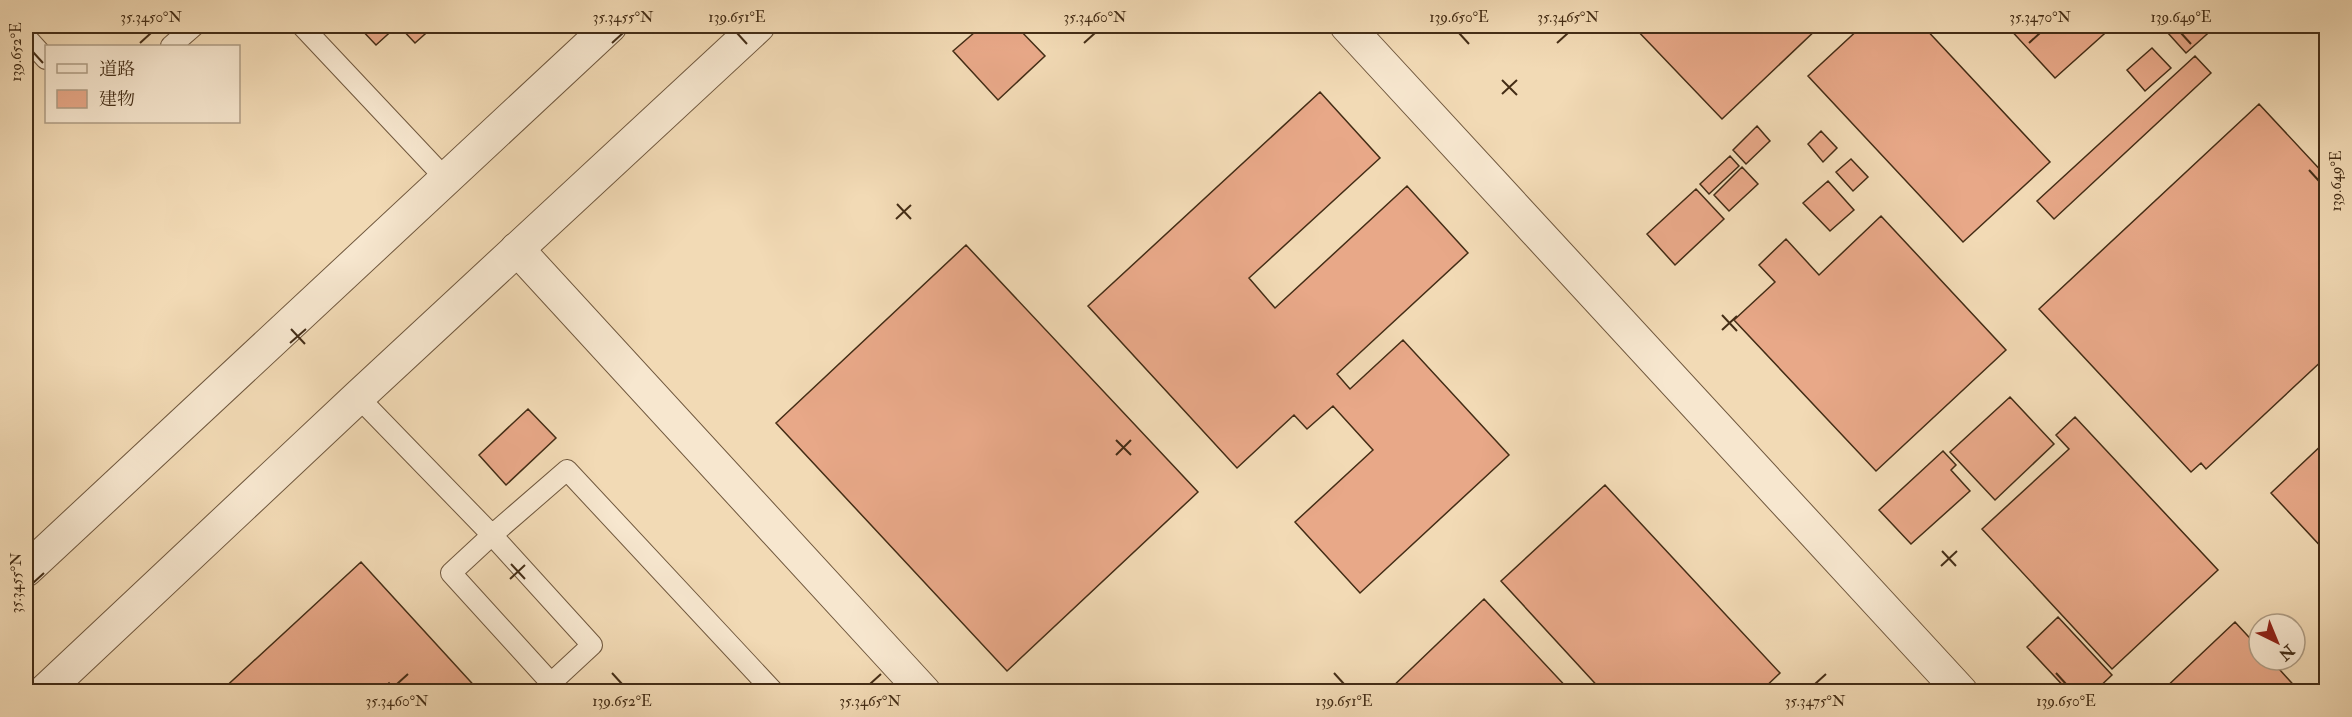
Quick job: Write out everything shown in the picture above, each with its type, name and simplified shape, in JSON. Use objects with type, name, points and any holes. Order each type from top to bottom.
[{"type":"street","points":[[26,570],[610,26]]},
{"type":"street","points":[[44,692],[758,26]]},
{"type":"street","points":[[1347,26],[1961,692]]},
{"type":"street","points":[[517,249],[924,692]]},
{"type":"lane","points":[[172,45],[194,26]]},
{"type":"lane","points":[[302,26],[445,178]]},
{"type":"lane","points":[[26,36],[45,58]]},
{"type":"lane","points":[[358,397],[492,536],[592,645],[551,683],[451,573],[492,536],[567,470],[774,692]]},
{"type":"building","points":[[358,26],[397,26],[376,45]]},
{"type":"building","points":[[399,26],[434,26],[415,43]]},
{"type":"building","points":[[982,26],[1016,26],[1045,56],[998,100],[953,51]]},
{"type":"building","points":[[1633,26],[1820,26],[1722,119]]},
{"type":"building","points":[[1862,26],[1923,26],[2050,162],[1963,242],[1808,76]]},
{"type":"building","points":[[2007,26],[2113,26],[2055,78]]},
{"type":"building","points":[[2173,26],[2216,26],[2186,53],[2167,32]]},
{"type":"building","points":[[2152,48],[2171,68],[2145,91],[2127,70]]},
{"type":"building","points":[[2195,56],[2211,73],[2054,219],[2037,201]]},
{"type":"building","points":[[1320,92],[1380,158],[1249,278],[1275,308],[1407,186],[1468,253],[1337,374],[1350,389],[1403,340],[1509,455],[1360,593],[1295,522],[1373,450],[1333,406],[1307,429],[1294,415],[1237,468],[1088,306]]},
{"type":"building","points":[[2259,104],[2326,176],[2326,357],[2206,469],[2201,463],[2191,472],[2039,309]]},
{"type":"building","points":[[1757,126],[1770,141],[1746,164],[1733,150]]},
{"type":"building","points":[[1821,131],[1837,148],[1823,162],[1808,144]]},
{"type":"building","points":[[1730,156],[1739,166],[1709,194],[1700,184]]},
{"type":"building","points":[[1851,159],[1868,177],[1853,191],[1836,172]]},
{"type":"building","points":[[1742,167],[1758,184],[1729,211],[1714,195]]},
{"type":"building","points":[[1828,181],[1854,210],[1830,231],[1803,203]]},
{"type":"building","points":[[1696,189],[1724,219],[1675,265],[1647,234]]},
{"type":"building","points":[[1881,216],[2006,350],[1876,471],[1734,320],[1775,282],[1759,265],[1786,239],[1819,275]]},
{"type":"building","points":[[966,245],[1198,492],[1007,671],[776,423]]},
{"type":"building","points":[[2010,397],[2054,444],[1995,500],[1950,452]]},
{"type":"building","points":[[528,409],[556,438],[506,485],[479,455]]},
{"type":"building","points":[[2075,417],[2218,570],[2112,669],[1982,529],[2069,449],[2056,435]]},
{"type":"building","points":[[2326,441],[2326,552],[2271,493]]},
{"type":"building","points":[[1943,451],[1956,465],[1951,470],[1970,491],[1911,544],[1879,510]]},
{"type":"building","points":[[1605,485],[1780,673],[1760,692],[1603,692],[1501,581]]},
{"type":"building","points":[[361,562],[480,692],[396,692],[389,683],[380,692],[220,692]]},
{"type":"building","points":[[1484,599],[1571,692],[1387,692]]},
{"type":"building","points":[[2058,617],[2112,675],[2094,692],[2069,692],[2027,647]]},
{"type":"building","points":[[2235,622],[2247,635],[2247,672],[2282,672],[2300,692],[2161,692]]}]
